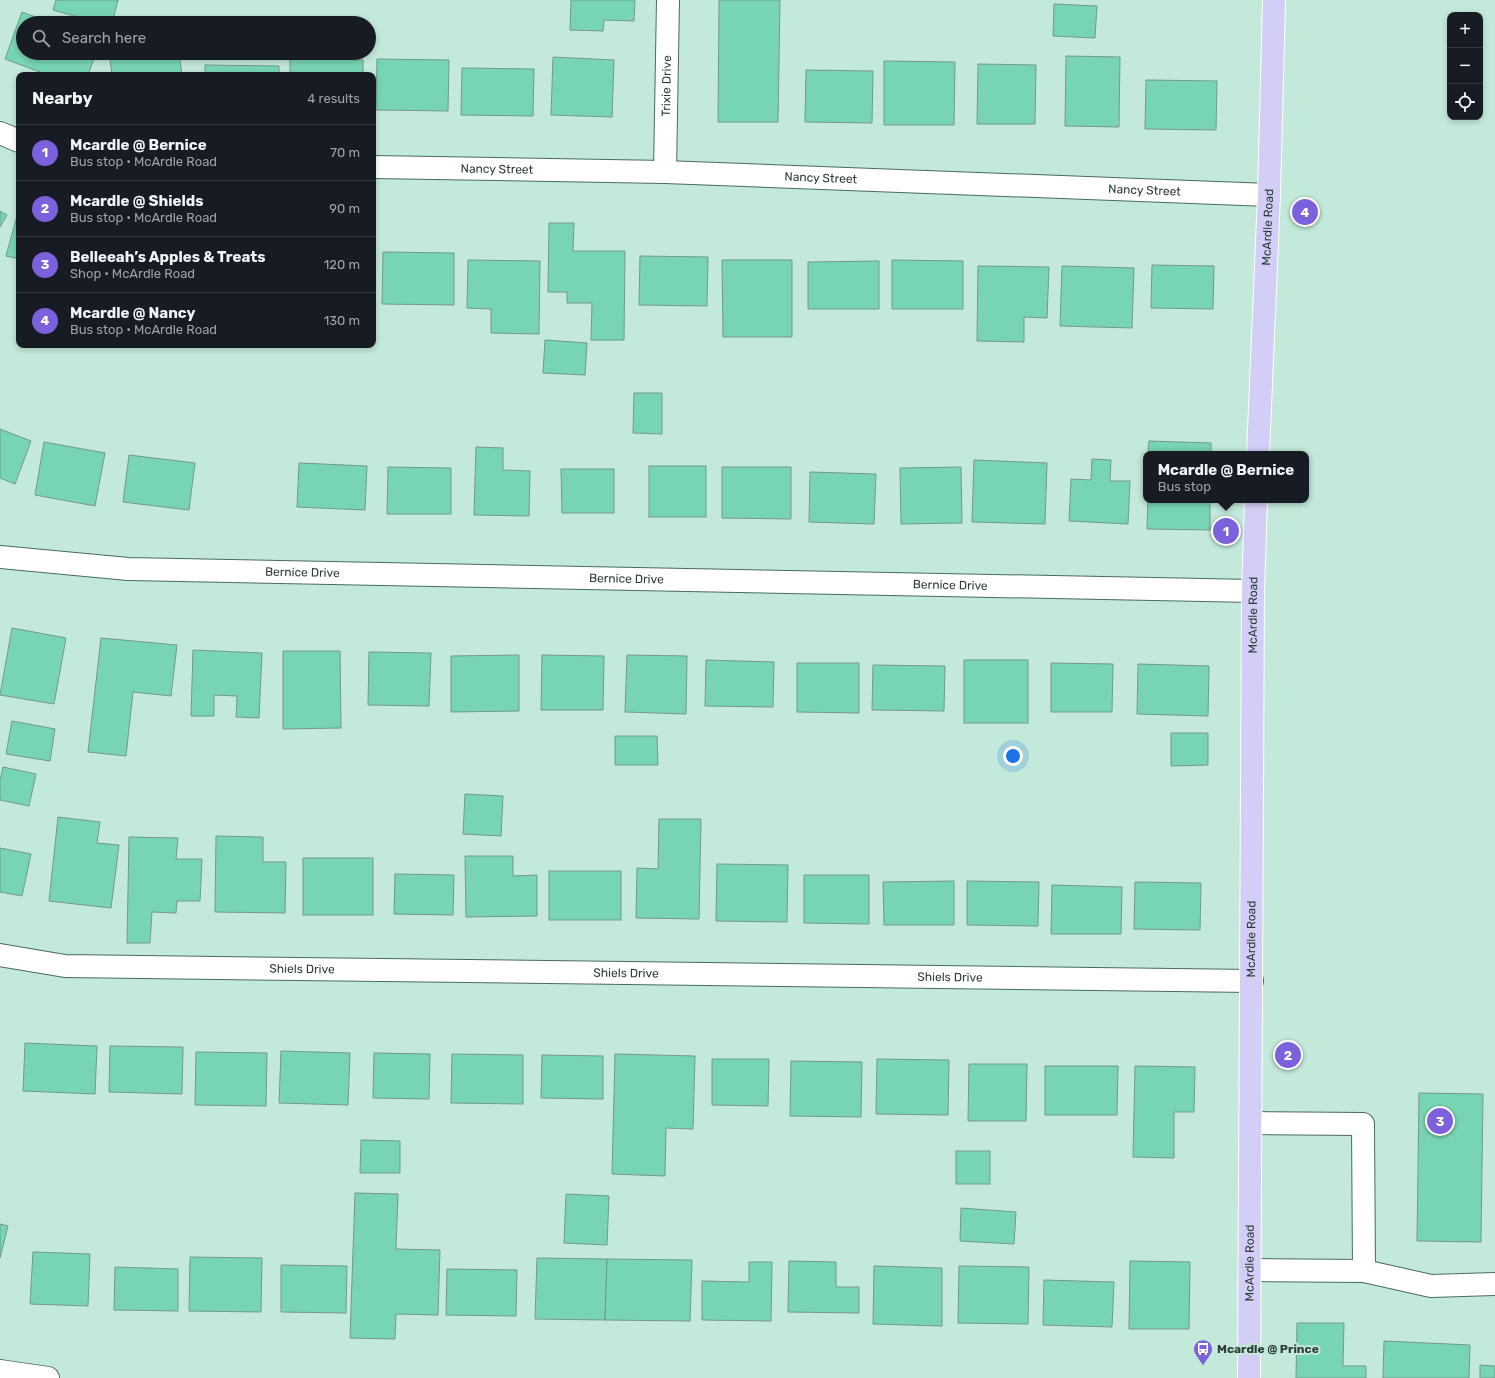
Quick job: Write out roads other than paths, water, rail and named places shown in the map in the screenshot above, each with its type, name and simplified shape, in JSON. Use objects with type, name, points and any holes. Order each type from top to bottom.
[{"type":"main road","name":"McArdle Road","points":[[1258,451],[1269,196],[1274,0]]},
{"type":"main road","name":"McArdle Road","points":[[1249,1378],[1253,591],[1256,503]]},
{"type":"street","name":"Trixie Drive","points":[[665,172],[668,0]]},
{"type":"street","points":[[0,133],[16,140]]},
{"type":"street","name":"Nancy Street","points":[[376,167],[665,172],[1269,196]]},
{"type":"street","name":"Bernice Drive","points":[[0,557],[128,568],[1253,591]]},
{"type":"street","name":"Shiels Drive","points":[[0,955],[65,966],[1252,981]]},
{"type":"street","points":[[1251,1123],[1363,1124],[1364,1271]]},
{"type":"street","points":[[1250,1270],[1364,1271],[1431,1286],[1495,1284]]},
{"type":"street","points":[[0,1371],[48,1378]]},
{"type":"place","name":"Mcardle @ Nancy","points":[[1305,212]]},
{"type":"place","name":"Mcardle @ Bernice","points":[[1226,531]]},
{"type":"place","name":"Mcardle @ Shields","points":[[1288,1055]]},
{"type":"place","name":"Belleeah’s Apples & Treats","points":[[1440,1121]]},
{"type":"place","name":"Mcardle @ Prince","points":[[1203,1366]]}]
